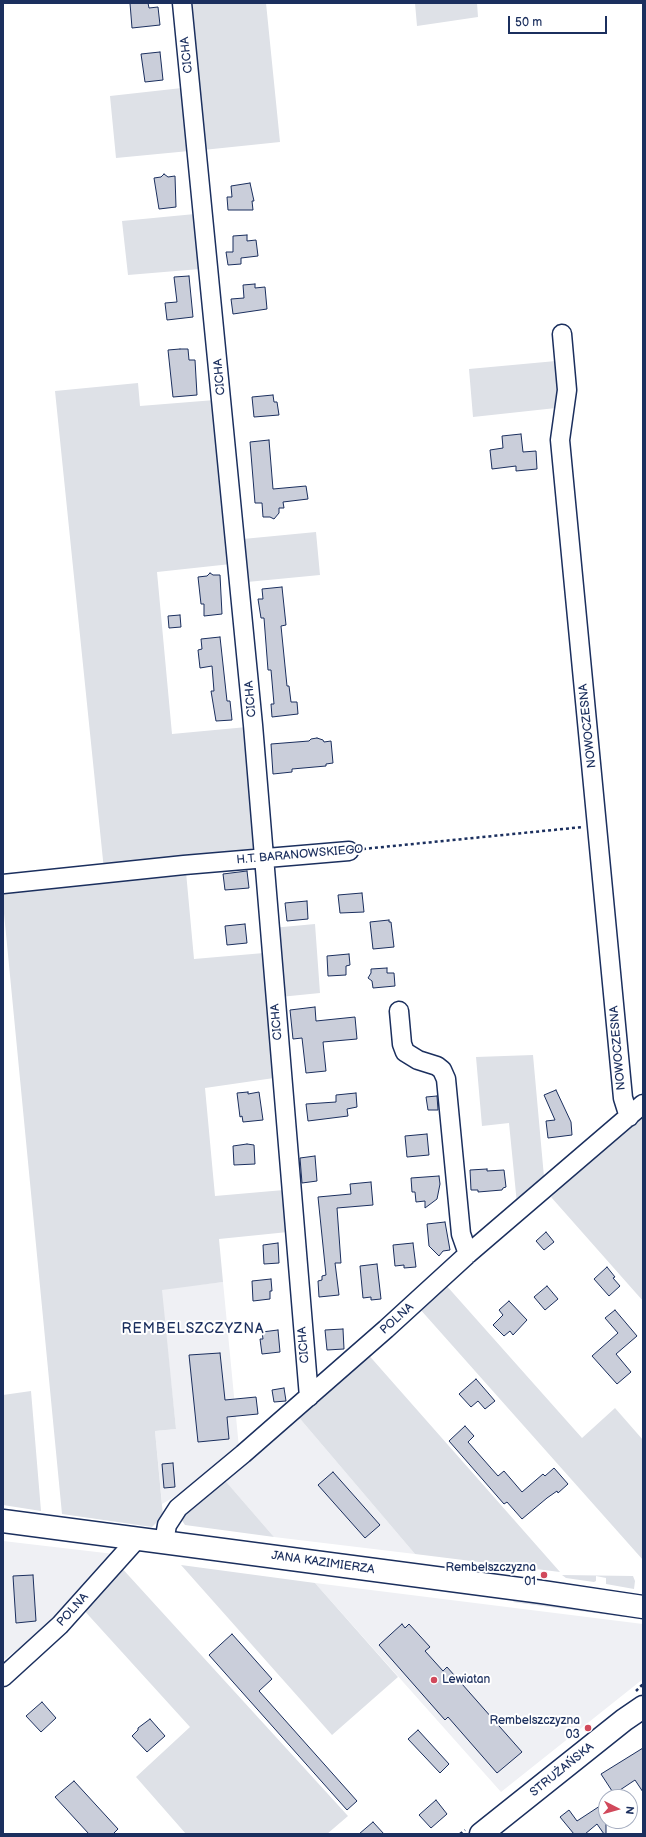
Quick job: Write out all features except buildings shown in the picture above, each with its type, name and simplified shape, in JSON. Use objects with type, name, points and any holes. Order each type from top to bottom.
[{"type":"main road","name":"JANA KAZIMIERZA","points":[[3,1521],[542,1592],[643,1607]]},
{"type":"main road","name":"STRUŻAŃSKA","points":[[481,1834],[618,1725],[643,1707]]},
{"type":"street","name":"CICHA","points":[[182,3],[213,328],[218,356],[253,725],[308,1397]]},
{"type":"street","name":"NOWOCZESNA","points":[[562,334],[567,390],[560,440],[623,1098],[629,1116]]},
{"type":"street","name":"H.T. BARANOWSKIEGO","points":[[3,884],[349,851]]},
{"type":"street","points":[[399,1011],[402,1044],[405,1052],[418,1060],[437,1066],[442,1070],[446,1079],[461,1234],[468,1254]]},
{"type":"street","name":"POLNA","points":[[164,1542],[167,1526],[178,1508],[386,1329],[468,1254],[643,1104]]},
{"type":"street","name":"POLNA","points":[[3,1677],[60,1625],[138,1538]]},
{"type":"path","name":"H.T. BARANOWSKIEGO","points":[[349,851],[597,825]]},
{"type":"shaded area","points":[[190,3],[266,3],[280,142],[203,150]]},
{"type":"shaded area","points":[[415,3],[477,3],[478,17],[417,26]]},
{"type":"shaded area","points":[[182,88],[189,151],[116,158],[110,96]]},
{"type":"shaded area","points":[[195,214],[200,269],[128,275],[122,221]]},
{"type":"shaded area","points":[[556,361],[560,396],[556,408],[473,417],[469,369]]},
{"type":"shaded area","points":[[138,383],[140,406],[215,400],[231,564],[157,572],[172,734],[247,727],[258,844],[251,852],[104,870],[55,391]]},
{"type":"shaded area","points":[[316,532],[320,575],[247,582],[243,539]]},
{"type":"shaded area","points":[[186,872],[194,959],[264,953],[274,1078],[205,1088],[215,1196],[284,1190],[288,1232],[219,1239],[223,1282],[162,1290],[176,1429],[155,1431],[163,1516],[152,1527],[62,1514],[3,903],[3,889]]},
{"type":"shaded area","points":[[315,924],[320,993],[280,997],[272,928]]},
{"type":"shaded area","points":[[533,1055],[544,1177],[517,1204],[509,1123],[482,1126],[476,1057]]},
{"type":"shaded area","points":[[643,1110],[643,1301],[551,1197],[560,1189],[562,1182]]},
{"type":"shaded area","points":[[223,1282],[239,1448],[181,1493],[162,1504],[155,1431],[176,1429],[161,1289]]},
{"type":"shaded area","points":[[445,1284],[582,1438],[615,1408],[643,1440],[643,1560],[419,1308]]},
{"type":"shaded area","points":[[366,1352],[560,1572],[415,1554],[296,1414]]},
{"type":"shaded area","points":[[31,1391],[41,1511],[3,1505],[3,1395]]},
{"type":"shaded area","points":[[296,1414],[415,1554],[274,1537],[222,1477]]},
{"type":"shaded area","points":[[222,1477],[274,1537],[185,1525],[177,1513]]},
{"type":"shaded area","points":[[3,1541],[114,1554],[44,1632],[3,1661]]},
{"type":"shaded area","points":[[119,1565],[348,1816],[327,1834],[186,1834],[136,1777],[190,1727],[81,1607]]},
{"type":"shaded area","points":[[181,1565],[315,1583],[398,1677],[332,1735]]},
{"type":"shaded area","points":[[562,1575],[633,1576],[635,1581],[634,1589],[606,1584],[606,1578],[596,1576],[596,1581],[594,1582],[566,1578]]},
{"type":"shaded area","points":[[315,1583],[643,1624],[643,1679],[501,1792]]},
{"type":"shaded area","points":[[515,1599],[622,1612],[625,1617],[513,1602]]},
{"type":"place","name":"Rembelszczyzna 01","points":[[544,1575]]},
{"type":"place","name":"Lewiatan","points":[[434,1680]]},
{"type":"place","name":"Rembelszczyzna 03","points":[[588,1728]]},
{"type":"district","name":"REMBELSZCZYZNA","points":[[193,1329]]}]
